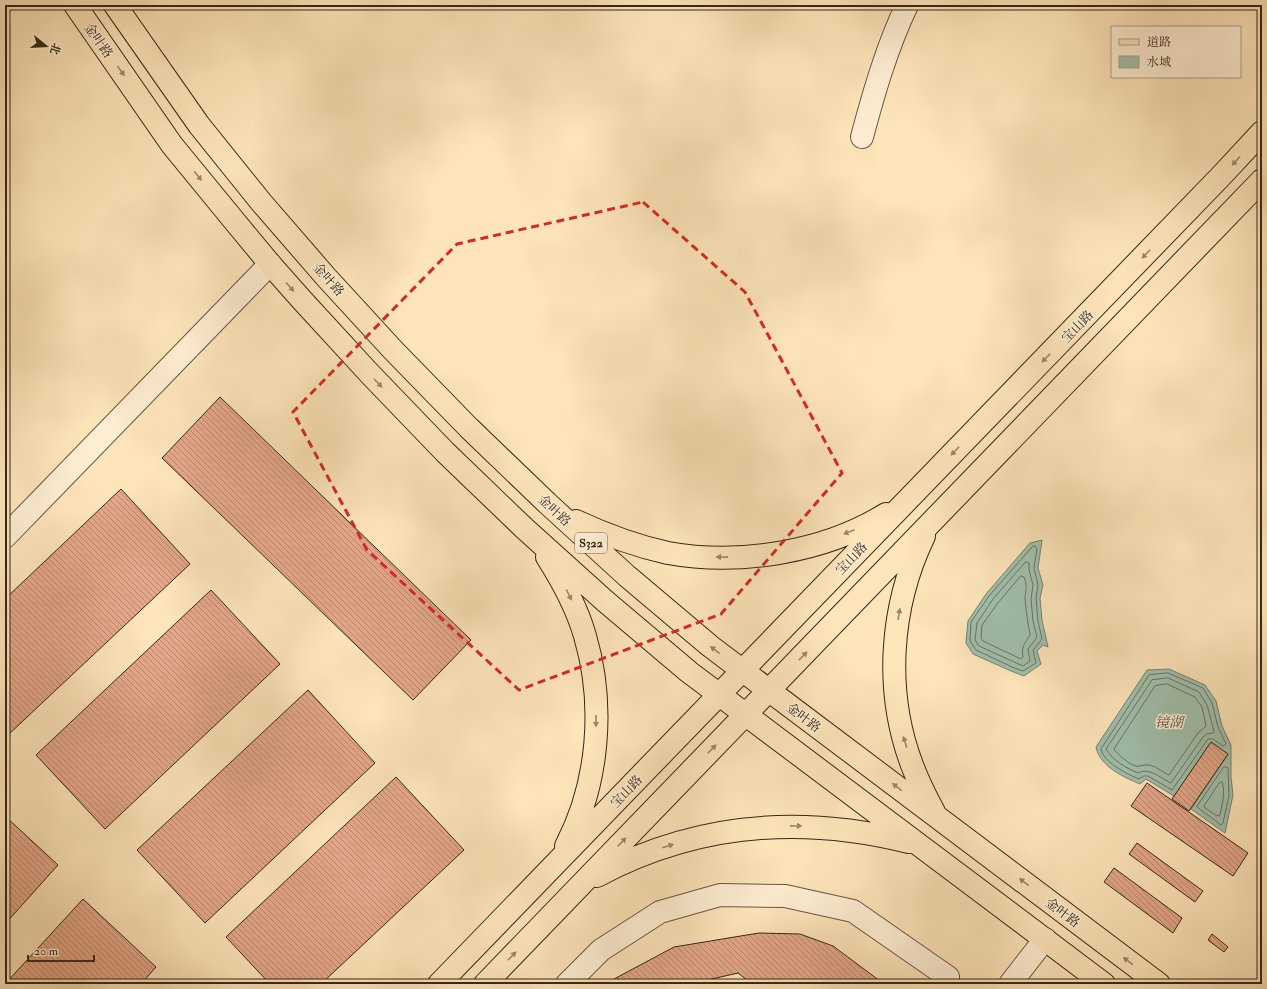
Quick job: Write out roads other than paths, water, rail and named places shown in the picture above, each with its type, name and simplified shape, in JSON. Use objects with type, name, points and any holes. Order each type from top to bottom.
[{"type":"main road","name":"金叶路","points":[[75,5],[172,145],[270,264],[369,373],[445,452],[524,528],[605,601],[689,672],[1104,984]]},
{"type":"main road","name":"金叶路","points":[[115,5],[199,125],[261,202],[326,277],[393,350],[469,428],[547,503],[627,576],[710,646],[1159,984]]},
{"type":"main road","name":"宝山路","points":[[439,984],[720,695],[1262,132]]},
{"type":"main road","points":[[485,984],[1262,180]]},
{"type":"main road","points":[[547,503],[575,520],[605,534],[637,545],[669,553],[702,557],[735,558],[796,550],[825,541],[854,531],[881,517],[907,500]]},
{"type":"main road","points":[[930,523],[918,548],[909,573],[902,599],[894,652],[898,709],[905,744],[923,791],[937,817]]},
{"type":"main road","points":[[524,528],[548,559],[574,607],[589,651],[596,698],[594,755],[589,783],[581,811],[570,838],[556,863]]},
{"type":"main road","points":[[582,884],[614,867],[648,853],[682,842],[718,833],[754,828],[788,826],[853,830],[918,844]]},
{"type":"street","points":[[862,137],[874,92],[899,21],[907,5]]},
{"type":"street","points":[[5,536],[270,264]]},
{"type":"street","points":[[567,984],[601,950],[660,912],[720,895],[785,896],[852,911],[948,977]]},
{"type":"street","points":[[1010,984],[1045,939]]},
{"type":"water","points":[[1042,540],[1038,568],[1043,585],[1040,598],[1042,620],[1048,647],[1043,645],[1037,651],[1041,664],[1024,676],[973,654],[966,643],[968,621],[986,594],[1030,543]]},
{"type":"water","name":"镜湖","points":[[1169,669],[1205,685],[1216,701],[1222,726],[1231,745],[1231,777],[1233,795],[1225,833],[1191,809],[1228,755],[1211,742],[1174,796],[1146,779],[1140,784],[1120,774],[1107,766],[1098,754],[1096,747],[1147,670]]}]
